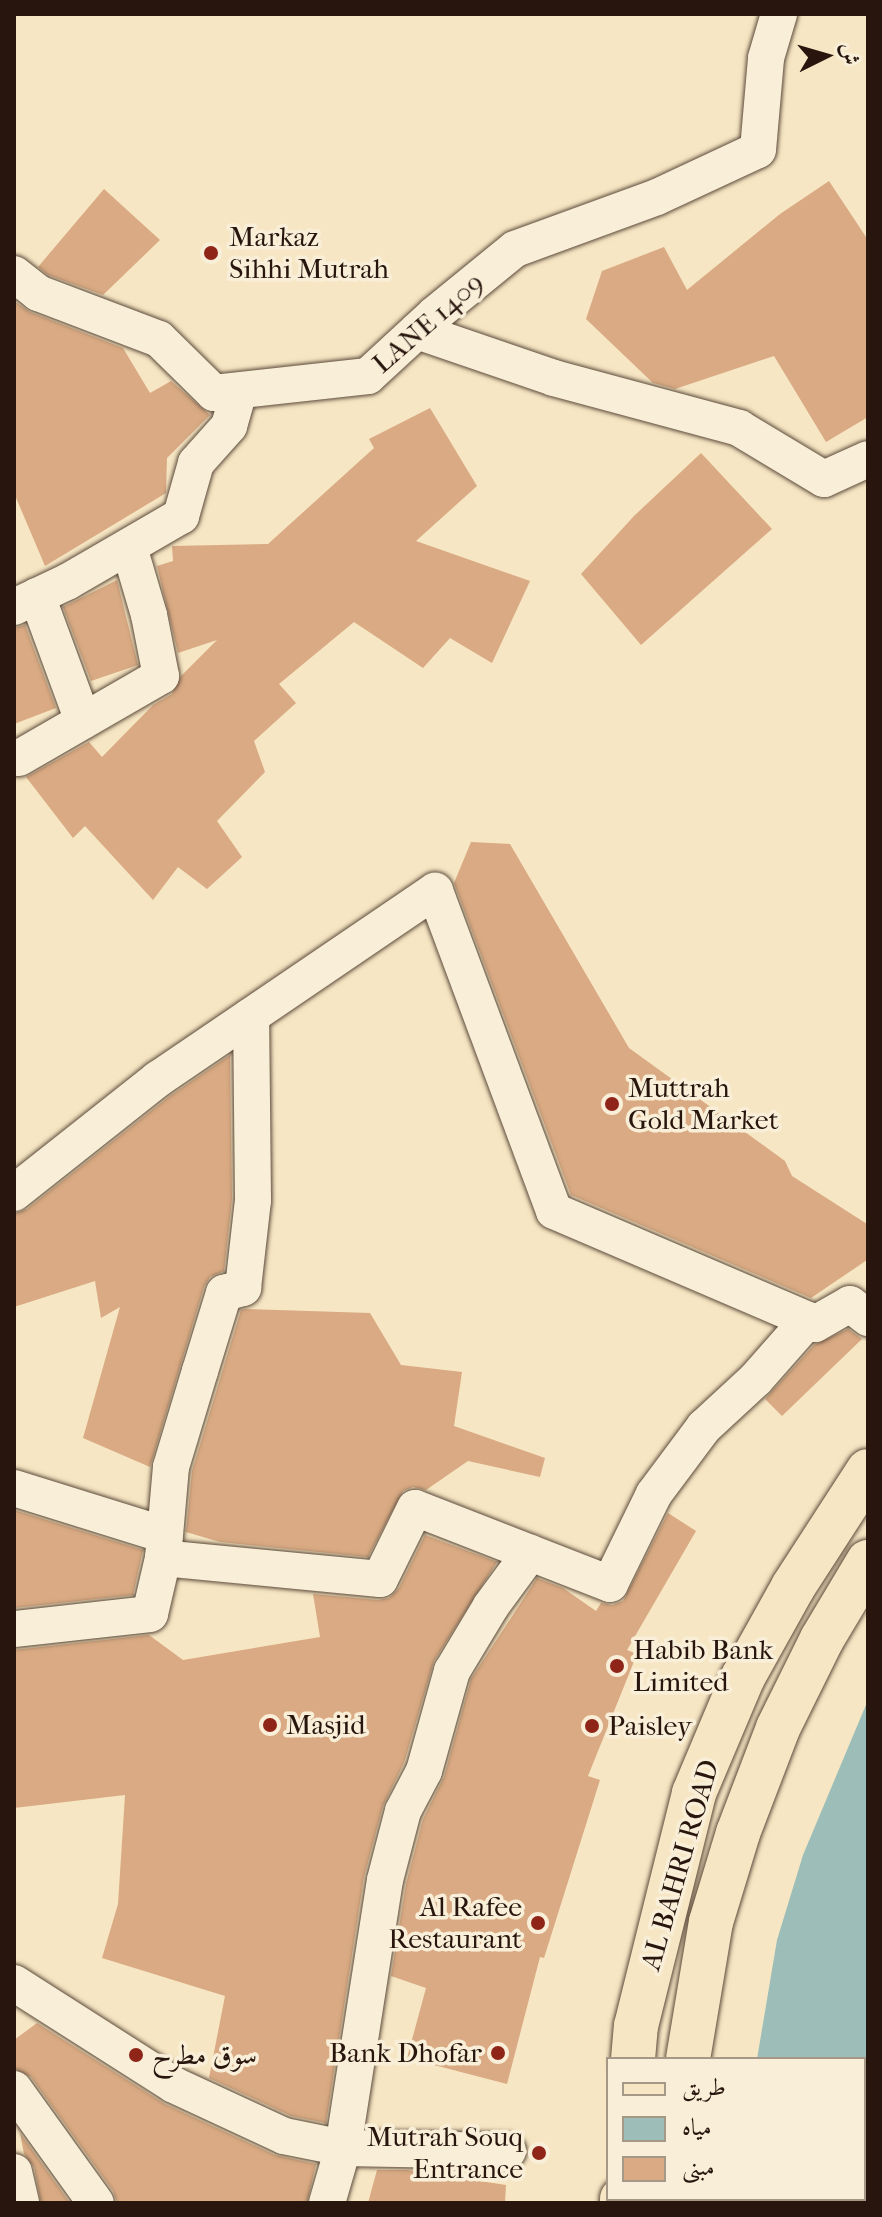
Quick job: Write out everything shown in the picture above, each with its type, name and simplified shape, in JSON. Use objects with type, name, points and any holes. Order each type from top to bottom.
[{"type":"main road","name":"AL BAHRI ROAD","points":[[633,2057],[636,2026],[694,1793],[743,1677],[793,1587],[868,1471]]},
{"type":"main road","name":"AL BAHRI ROAD","points":[[688,2057],[711,1922],[738,1833],[778,1728],[822,1639],[868,1562]]},
{"type":"street","name":"LANE 1409","points":[[14,274],[38,293],[159,339],[214,393],[368,376],[515,249],[657,197],[758,150],[766,58],[779,14]]},
{"type":"street","points":[[417,331],[554,378],[739,428],[824,479],[868,459]]},
{"type":"street","points":[[83,721],[26,601],[181,516],[196,463],[229,426],[239,392]]},
{"type":"street","points":[[19,758],[161,676],[149,615],[129,547]]},
{"type":"street","points":[[14,1193],[158,1079],[435,891],[554,1211],[815,1324],[850,1304],[868,1318]]},
{"type":"street","points":[[14,1629],[150,1614],[164,1547],[171,1467],[224,1293],[243,1288],[253,1200],[251,1016]]},
{"type":"street","points":[[14,1488],[164,1547],[380,1579],[415,1508],[610,1584],[654,1494],[696,1438],[756,1379],[808,1320]]},
{"type":"street","points":[[327,2203],[343,2148],[385,1880],[403,1811],[424,1771],[452,1671],[491,1606],[530,1553]]},
{"type":"street","points":[[14,1983],[174,2085],[284,2136],[343,2148],[508,2151]]},
{"type":"street","points":[[14,2089],[96,2203]]},
{"type":"street","points":[[14,2172],[21,2203]]},
{"type":"water","points":[[868,1700],[868,2203],[748,2203],[866,2201],[866,2057],[757,2057],[777,1940],[803,1855]]},
{"type":"building","points":[[829,181],[868,240],[868,417],[826,442],[774,356],[675,389],[653,383],[586,319],[602,271],[664,247],[687,290],[780,214]]},
{"type":"building","points":[[104,189],[160,240],[103,295],[48,275],[38,267]]},
{"type":"building","points":[[14,301],[30,312],[123,348],[150,393],[171,381],[210,415],[167,458],[166,493],[45,566],[14,493]]},
{"type":"building","points":[[430,408],[477,486],[416,541],[530,581],[492,663],[450,638],[423,668],[354,622],[279,684],[296,703],[254,741],[265,772],[217,821],[242,857],[207,889],[178,867],[153,900],[85,826],[73,838],[26,777],[89,742],[102,757],[153,705],[172,694],[181,676],[217,640],[178,653],[157,566],[173,561],[172,546],[268,544],[374,448],[369,439]]},
{"type":"building","points":[[701,453],[772,529],[641,645],[581,574],[634,516]]},
{"type":"building","points":[[117,580],[138,665],[91,681],[63,607]]},
{"type":"building","points":[[25,625],[56,708],[14,724],[14,628]]},
{"type":"building","name":"Muttrah Gold Market","points":[[471,842],[510,844],[629,1048],[785,1161],[792,1176],[867,1224],[867,1260],[811,1298],[571,1195],[454,883]]},
{"type":"building","points":[[230,1055],[232,1199],[224,1271],[210,1277],[204,1287],[150,1467],[83,1438],[120,1307],[101,1318],[95,1281],[14,1307],[14,1214],[27,1209],[170,1096]]},
{"type":"building","points":[[241,1310],[370,1313],[401,1365],[462,1372],[454,1426],[545,1458],[540,1477],[468,1461],[426,1490],[413,1487],[403,1491],[368,1557],[220,1542],[186,1532],[192,1471]]},
{"type":"building","points":[[848,1329],[862,1339],[782,1416],[765,1399],[814,1345]]},
{"type":"building","points":[[14,1510],[143,1550],[133,1595],[14,1608]]},
{"type":"building","points":[[668,1513],[696,1531],[627,1650],[637,1654],[588,1776],[600,1780],[544,1958],[540,1957],[507,2084],[407,2058],[426,1988],[391,1976],[406,1884],[423,1819],[444,1777],[471,1679],[537,1578],[563,1588],[596,1611],[601,1603],[612,1605],[623,1601]]},
{"type":"building","points":[[425,1535],[497,1562],[434,1661],[404,1763],[383,1806],[364,1877],[326,2123],[291,2116],[209,2078],[225,1996],[102,1958],[118,1904],[125,1795],[14,1808],[14,1650],[149,1635],[183,1660],[320,1637],[313,1594],[378,1600],[389,1598],[399,1588]]},
{"type":"building","points":[[37,2023],[165,2104],[275,2155],[316,2164],[307,2203],[117,2203],[113,2191],[31,2077],[14,2068],[14,2040]]},
{"type":"building","points":[[20,2133],[70,2203],[41,2203],[34,2167],[24,2154]]},
{"type":"building","points":[[377,2170],[407,2170],[506,2185],[505,2203],[368,2203]]},
{"type":"place","name":"Markaz Sihhi Mutrah","points":[[211,253]]},
{"type":"place","name":"Muttrah Gold Market","points":[[612,1104]]},
{"type":"place","name":"Habib Bank Limited","points":[[617,1666]]},
{"type":"place","name":"Masjid","points":[[270,1725]]},
{"type":"place","name":"Paisley","points":[[592,1726]]},
{"type":"place","name":"Al Rafee Restaurant","points":[[538,1923]]},
{"type":"place","name":"Bank Dhofar","points":[[498,2053]]},
{"type":"place","name":"سوق مطرح","points":[[136,2055]]},
{"type":"place","name":"Mutrah Souq Entrance","points":[[539,2153]]}]
